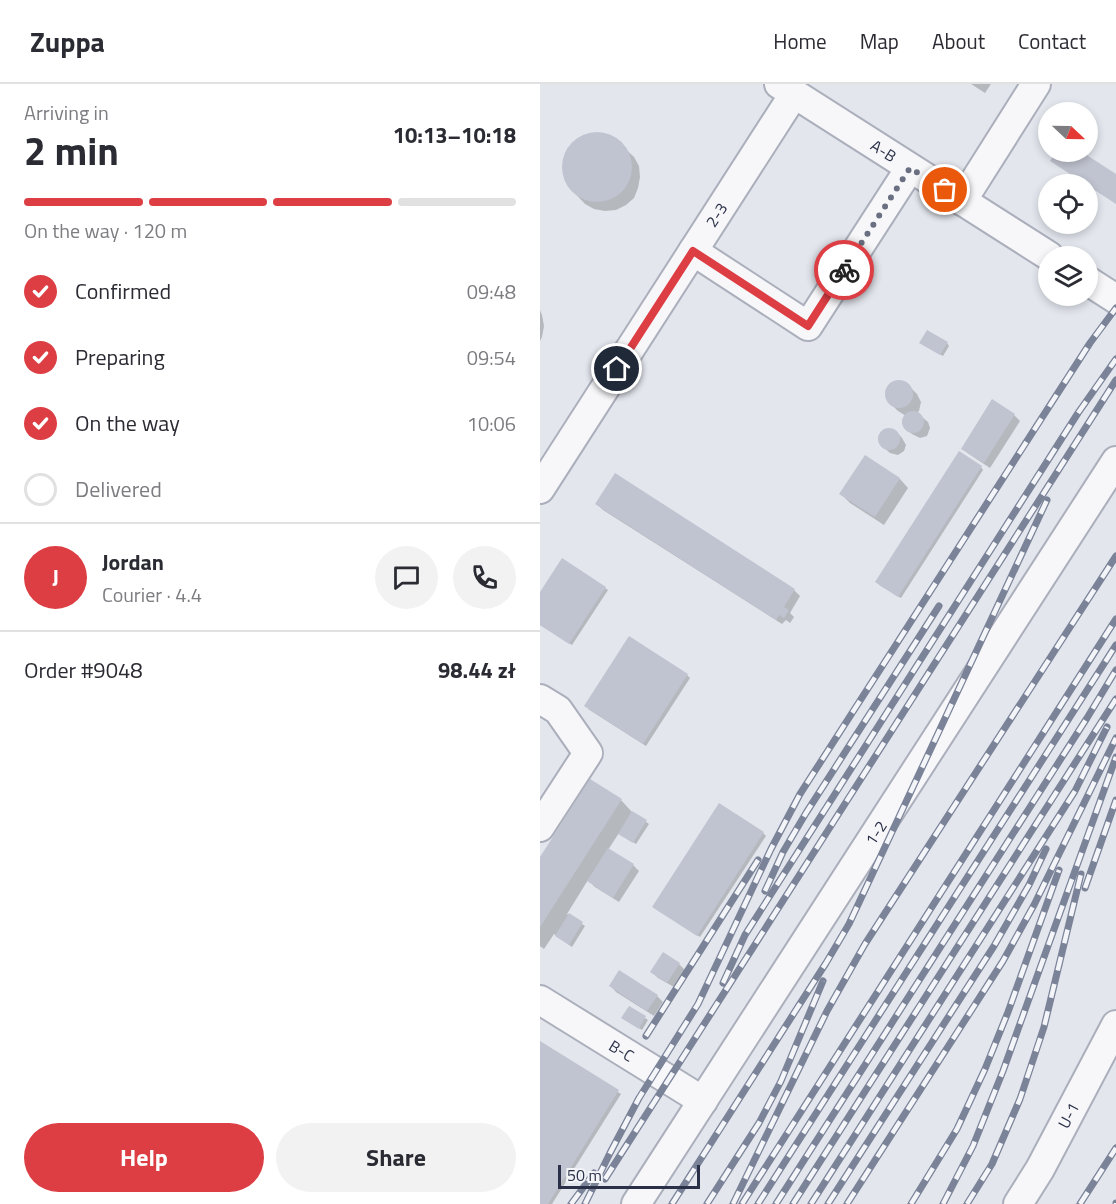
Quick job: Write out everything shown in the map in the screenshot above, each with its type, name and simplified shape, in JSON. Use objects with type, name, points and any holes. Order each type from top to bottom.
[{"type":"lane","points":[[962,201],[1036,84]]},
{"type":"lane","name":"A-B","points":[[786,89],[1038,249]]},
{"type":"lane","name":"2-3","points":[[540,487],[693,251],[786,89]]},
{"type":"lane","points":[[693,251],[808,326],[910,168]]},
{"type":"lane","points":[[1098,287],[1116,299]]},
{"type":"lane","name":"1-2","points":[[636,1204],[1116,461]]},
{"type":"lane","points":[[540,699],[558,710],[588,753],[540,827]]},
{"type":"lane","name":"B-C","points":[[540,1000],[703,1101]]},
{"type":"lane","name":"U-1","points":[[1018,1204],[1040,1169],[1116,1025]]},
{"type":"building","points":[[597,132],[610,135],[622,142],[629,154],[632,167],[629,180],[622,192],[610,199],[597,202],[584,199],[572,192],[565,180],[562,167],[565,154],[572,142],[584,135]]},
{"type":"building","points":[[1052,162],[1097,162],[1116,174],[1116,204],[1098,192],[1098,174],[1070,174]]},
{"type":"building","points":[[927,330],[948,342],[940,355],[919,343]]},
{"type":"building","points":[[899,380],[909,384],[913,394],[909,404],[899,408],[889,404],[885,394],[889,384]]},
{"type":"building","points":[[992,399],[1015,414],[984,463],[961,449]]},
{"type":"building","points":[[909,411],[917,411],[924,418],[924,426],[917,433],[909,433],[902,426],[902,418]]},
{"type":"building","points":[[885,428],[893,428],[900,435],[900,443],[893,450],[885,450],[878,443],[878,435]]},
{"type":"building","points":[[959,451],[982,466],[898,597],[875,582]]},
{"type":"building","points":[[865,455],[900,478],[875,517],[839,494]]},
{"type":"building","points":[[615,473],[795,589],[784,607],[789,610],[784,618],[779,615],[776,620],[595,504]]},
{"type":"building","points":[[562,558],[606,587],[569,644],[540,625],[540,592]]},
{"type":"building","points":[[629,636],[688,674],[643,744],[584,706]]},
{"type":"building","points":[[590,779],[622,799],[540,927],[540,857]]},
{"type":"building","points":[[719,803],[764,832],[697,936],[652,907]]},
{"type":"building","points":[[632,811],[647,820],[633,843],[618,834]]},
{"type":"building","points":[[608,848],[634,864],[613,898],[587,881]]},
{"type":"building","points":[[569,913],[583,922],[569,945],[555,936]]},
{"type":"building","points":[[663,952],[680,963],[667,983],[650,972]]},
{"type":"building","points":[[619,970],[658,995],[647,1011],[609,986]]},
{"type":"building","points":[[629,1006],[646,1016],[639,1029],[621,1018]]},
{"type":"building","points":[[540,1041],[619,1090],[548,1204],[540,1204]]},
{"type":"railway","points":[[585,1204],[639,1098],[698,1004],[771,849],[800,794],[1090,343],[1116,308]]},
{"type":"railway","points":[[723,983],[745,935],[1078,413],[1116,359]]},
{"type":"railway","points":[[605,1179],[1116,380]]},
{"type":"railway","points":[[672,1204],[849,924],[1047,500]]},
{"type":"railway","points":[[733,1204],[827,1011],[865,944],[1116,556]]},
{"type":"railway","points":[[765,891],[783,852],[806,813],[939,606]]},
{"type":"railway","points":[[742,1204],[1116,619]]},
{"type":"railway","points":[[758,1204],[1116,645]]},
{"type":"railway","points":[[776,1204],[1116,670]]},
{"type":"railway","points":[[793,1204],[1116,699]]},
{"type":"railway","points":[[811,1204],[1075,791],[1107,727]]},
{"type":"railway","points":[[847,1204],[1003,961],[1034,905],[1116,738]]},
{"type":"railway","points":[[943,1204],[973,1146],[1003,1071],[1116,757]]},
{"type":"railway","points":[[1085,888],[1116,800]]},
{"type":"railway","points":[[828,1204],[994,946],[1029,885],[1046,849]]},
{"type":"railway","points":[[646,1036],[758,860]]},
{"type":"railway","points":[[911,1204],[957,1129],[985,1069],[1059,870]]},
{"type":"railway","points":[[967,1204],[992,1164],[1020,1099],[1044,1027],[1081,874]]},
{"type":"railway","points":[[707,1204],[759,1123],[781,1081],[823,981]]},
{"type":"railway","points":[[1080,1204],[1116,1148]]},
{"type":"railway","points":[[571,1204],[594,1173]]},
{"type":"way so far","points":[[844,270],[910,168],[945,190]]},
{"type":"route","points":[[617,369],[693,251],[808,326],[844,270]]}]
